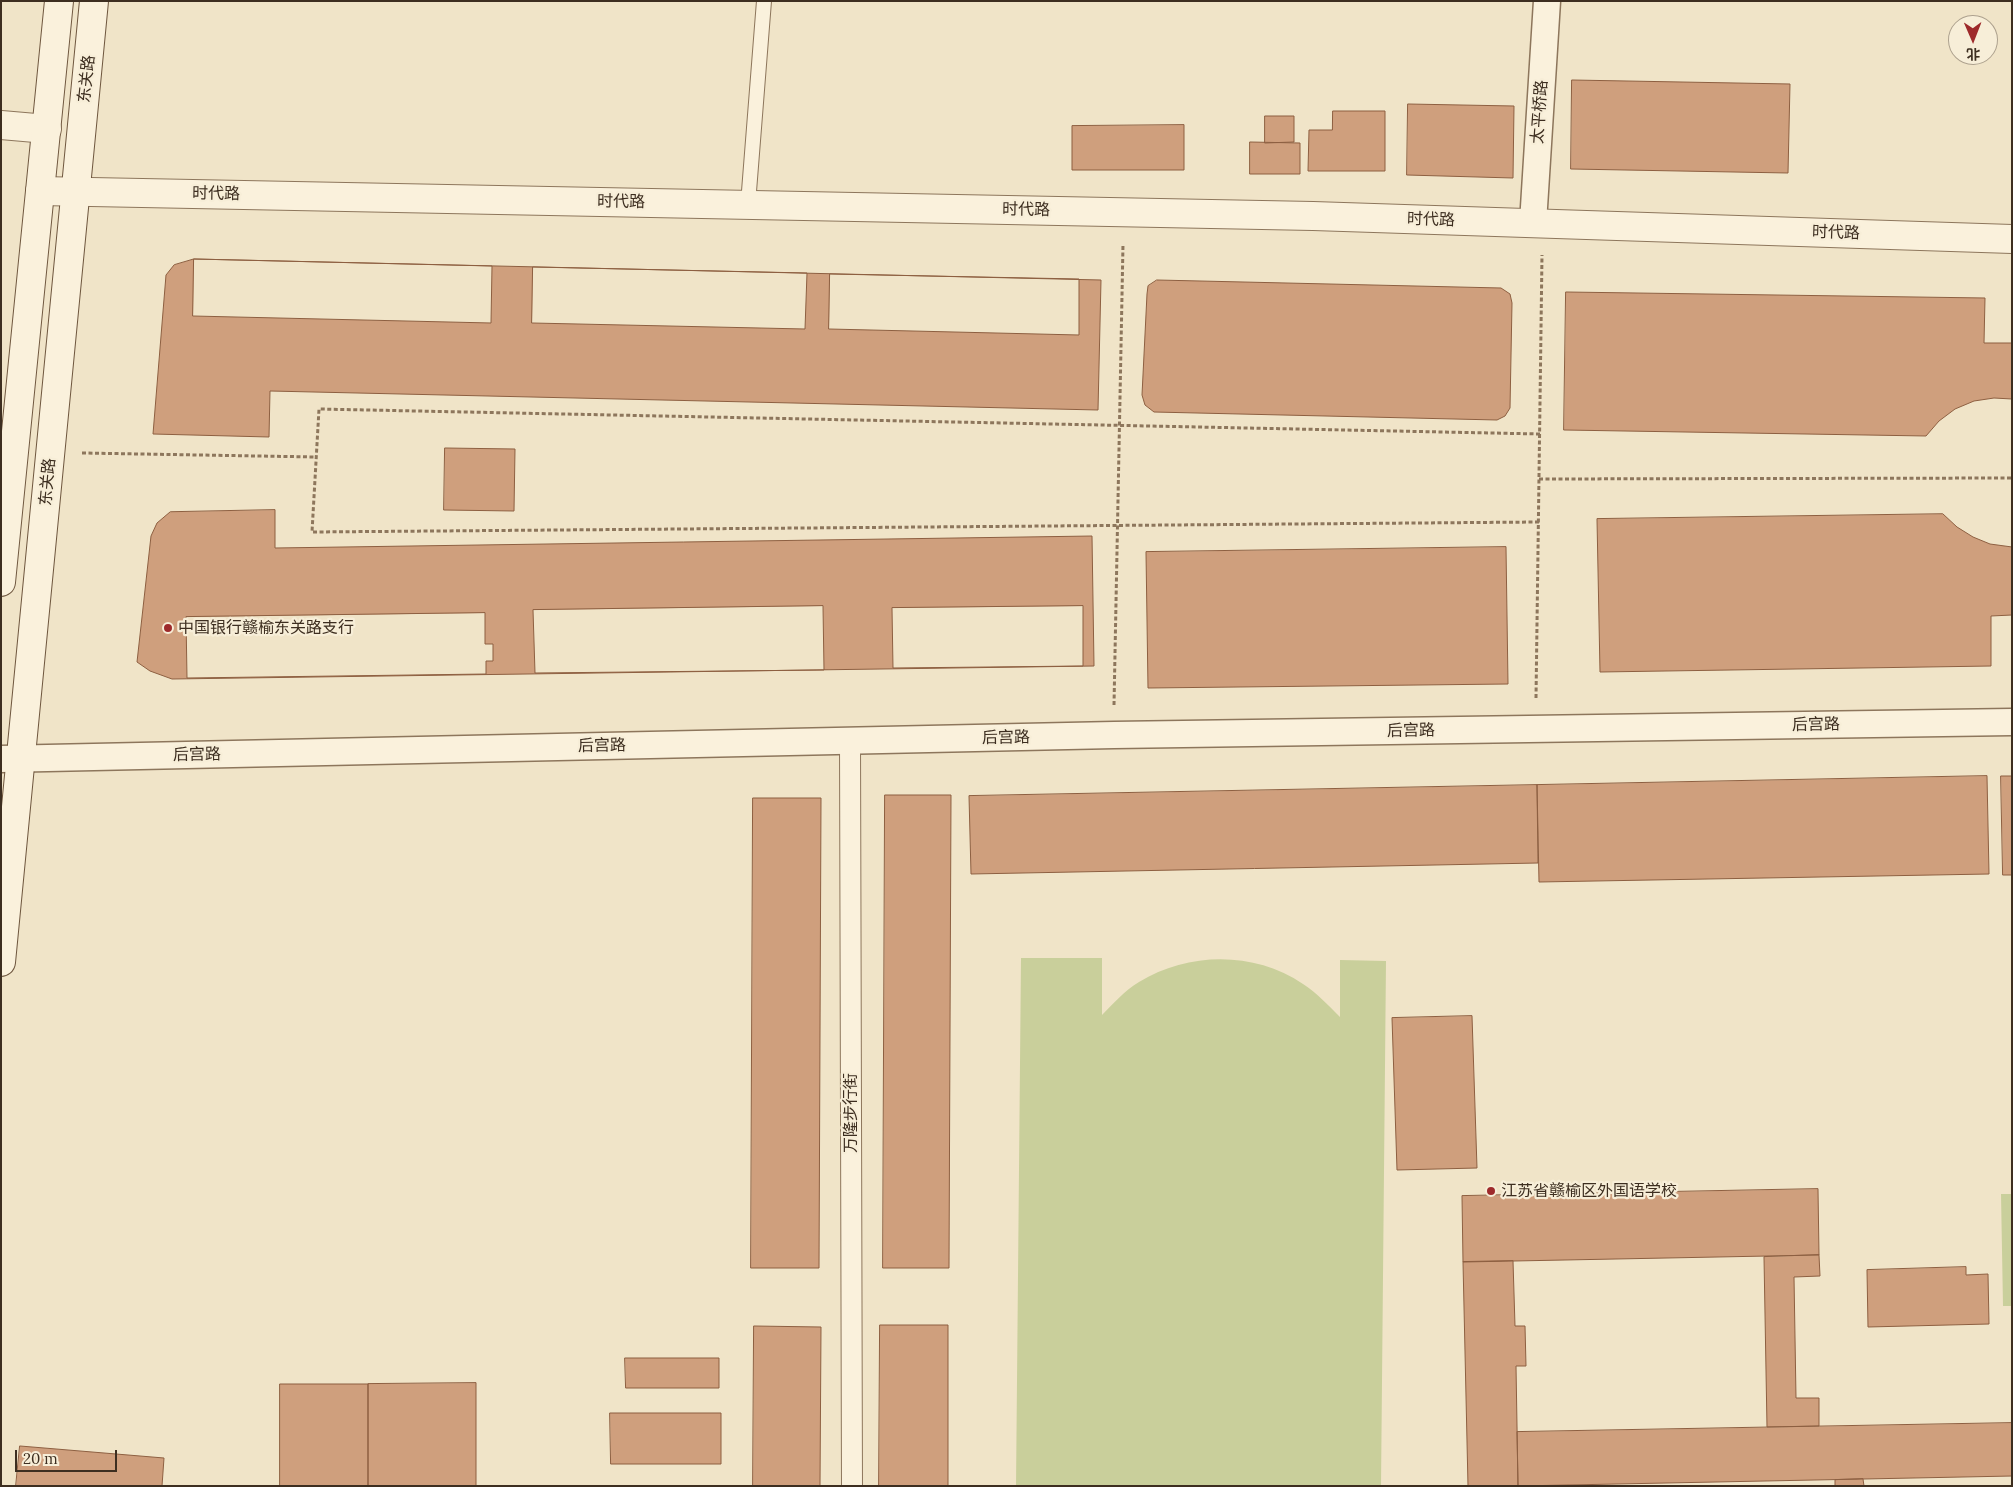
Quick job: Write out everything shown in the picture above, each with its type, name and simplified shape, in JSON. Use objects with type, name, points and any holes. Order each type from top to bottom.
[{"type":"street","points":[[1,582],[60,1]]},
{"type":"street","name":"东关路","points":[[1,962],[11,759],[50,452],[94,1]]},
{"type":"street","name":"太平桥路","points":[[1538,223],[1547,1]]},
{"type":"street","points":[[1,125],[47,129]]},
{"type":"street","name":"时代路","points":[[40,191],[1124,212],[1538,223],[2012,239]]},
{"type":"street","name":"后宫路","points":[[11,759],[1114,735],[2012,722]]},
{"type":"street","name":"万隆步行街","points":[[850,741],[852,1486]]},
{"type":"lane","points":[[748,204],[764,1]]},
{"type":"path","points":[[1114,735],[1124,212]]},
{"type":"path","points":[[1536,729],[1540,434],[1538,223]]},
{"type":"path","points":[[1539,522],[312,532],[319,409],[1540,434]]},
{"type":"path","points":[[50,452],[316,457]]},
{"type":"path","points":[[1539,479],[2012,478]]},
{"type":"green space","points":[[1021,958],[1102,958],[1102,1015],[1129,989],[1158,972],[1179,965],[1221,959],[1243,961],[1284,973],[1313,991],[1340,1017],[1340,960],[1386,961],[1381,1486],[1016,1486]]},
{"type":"green space","points":[[2001,1194],[2012,1194],[2012,1306],[2003,1306]]},
{"type":"building","points":[[1572,80],[1790,84],[1788,173],[1571,169]]},
{"type":"building","points":[[1408,104],[1514,106],[1513,178],[1407,175]]},
{"type":"building","points":[[1333,111],[1385,111],[1385,171],[1308,171],[1309,130],[1332,130]]},
{"type":"building","points":[[1265,116],[1294,116],[1294,142],[1265,143]]},
{"type":"building","points":[[1184,125],[1184,170],[1072,170],[1072,126]]},
{"type":"building","points":[[1250,142],[1300,143],[1300,174],[1250,174]]},
{"type":"building","points":[[194,259],[492,266],[491,323],[193,316]]},
{"type":"building","points":[[194,259],[1101,280],[1098,410],[270,391],[269,437],[153,434],[166,275],[174,265]]},
{"type":"building","points":[[533,267],[807,273],[805,329],[532,323]]},
{"type":"building","points":[[830,274],[1079,279],[1079,335],[829,329]]},
{"type":"building","points":[[1157,280],[1501,288],[1510,294],[1512,303],[1510,408],[1505,416],[1497,420],[1154,412],[1145,405],[1142,395],[1148,286]]},
{"type":"building","points":[[1566,292],[1985,298],[1984,343],[2012,343],[2012,399],[1994,398],[1974,401],[1955,409],[1939,421],[1926,436],[1564,430]]},
{"type":"building","points":[[445,448],[515,449],[514,511],[444,510]]},
{"type":"building","points":[[275,510],[275,548],[1092,536],[1094,666],[172,679],[150,671],[137,662],[151,536],[157,523],[170,512]]},
{"type":"building","points":[[1943,514],[1957,527],[1973,537],[1990,544],[2012,547],[2012,615],[1991,616],[1991,666],[1600,672],[1597,519]]},
{"type":"building","points":[[1506,547],[1508,684],[1148,688],[1146,552]]},
{"type":"building","points":[[823,606],[824,670],[535,673],[533,610]]},
{"type":"building","points":[[1083,606],[1083,666],[893,668],[892,608]]},
{"type":"building","points":[[485,613],[485,644],[493,644],[493,661],[486,661],[486,674],[187,678],[186,617]]},
{"type":"building","points":[[1987,776],[1989,874],[1539,882],[1537,785]]},
{"type":"building","points":[[2001,776],[2012,776],[2012,875],[2003,875]]},
{"type":"building","points":[[1537,785],[1538,863],[971,874],[969,796]]},
{"type":"building","points":[[885,795],[951,795],[949,1268],[883,1268]]},
{"type":"building","points":[[753,798],[821,798],[819,1268],[751,1268]]},
{"type":"building","points":[[1472,1016],[1477,1168],[1397,1170],[1392,1018]]},
{"type":"building","points":[[1818,1189],[1819,1255],[1463,1262],[1462,1196]]},
{"type":"building","points":[[1819,1255],[1820,1276],[1794,1277],[1796,1398],[1819,1398],[1819,1426],[1767,1427],[1764,1257]]},
{"type":"building","points":[[1513,1261],[1515,1326],[1525,1326],[1526,1366],[1516,1366],[1518,1486],[1468,1486],[1463,1262]]},
{"type":"building","points":[[1966,1267],[1966,1275],[1988,1274],[1989,1324],[1868,1327],[1867,1270]]},
{"type":"building","points":[[880,1325],[948,1325],[948,1486],[879,1486]]},
{"type":"building","points":[[754,1326],[821,1327],[820,1486],[753,1486]]},
{"type":"building","points":[[625,1358],[719,1358],[719,1388],[626,1388]]},
{"type":"building","points":[[476,1383],[476,1486],[368,1486],[368,1384]]},
{"type":"building","points":[[280,1384],[368,1384],[368,1486],[280,1486]]},
{"type":"building","points":[[610,1413],[721,1413],[721,1464],[611,1464]]},
{"type":"building","points":[[2012,1423],[2012,1476],[1518,1486],[1517,1432]]},
{"type":"building","points":[[20,1446],[164,1458],[162,1486],[16,1486]]},
{"type":"building","points":[[1863,1479],[1864,1486],[1835,1486],[1835,1480]]},
{"type":"place","name":"中国银行赣榆东关路支行","points":[[168,628]]},
{"type":"place","name":"江苏省赣榆区外国语学校","points":[[1491,1191]]}]
